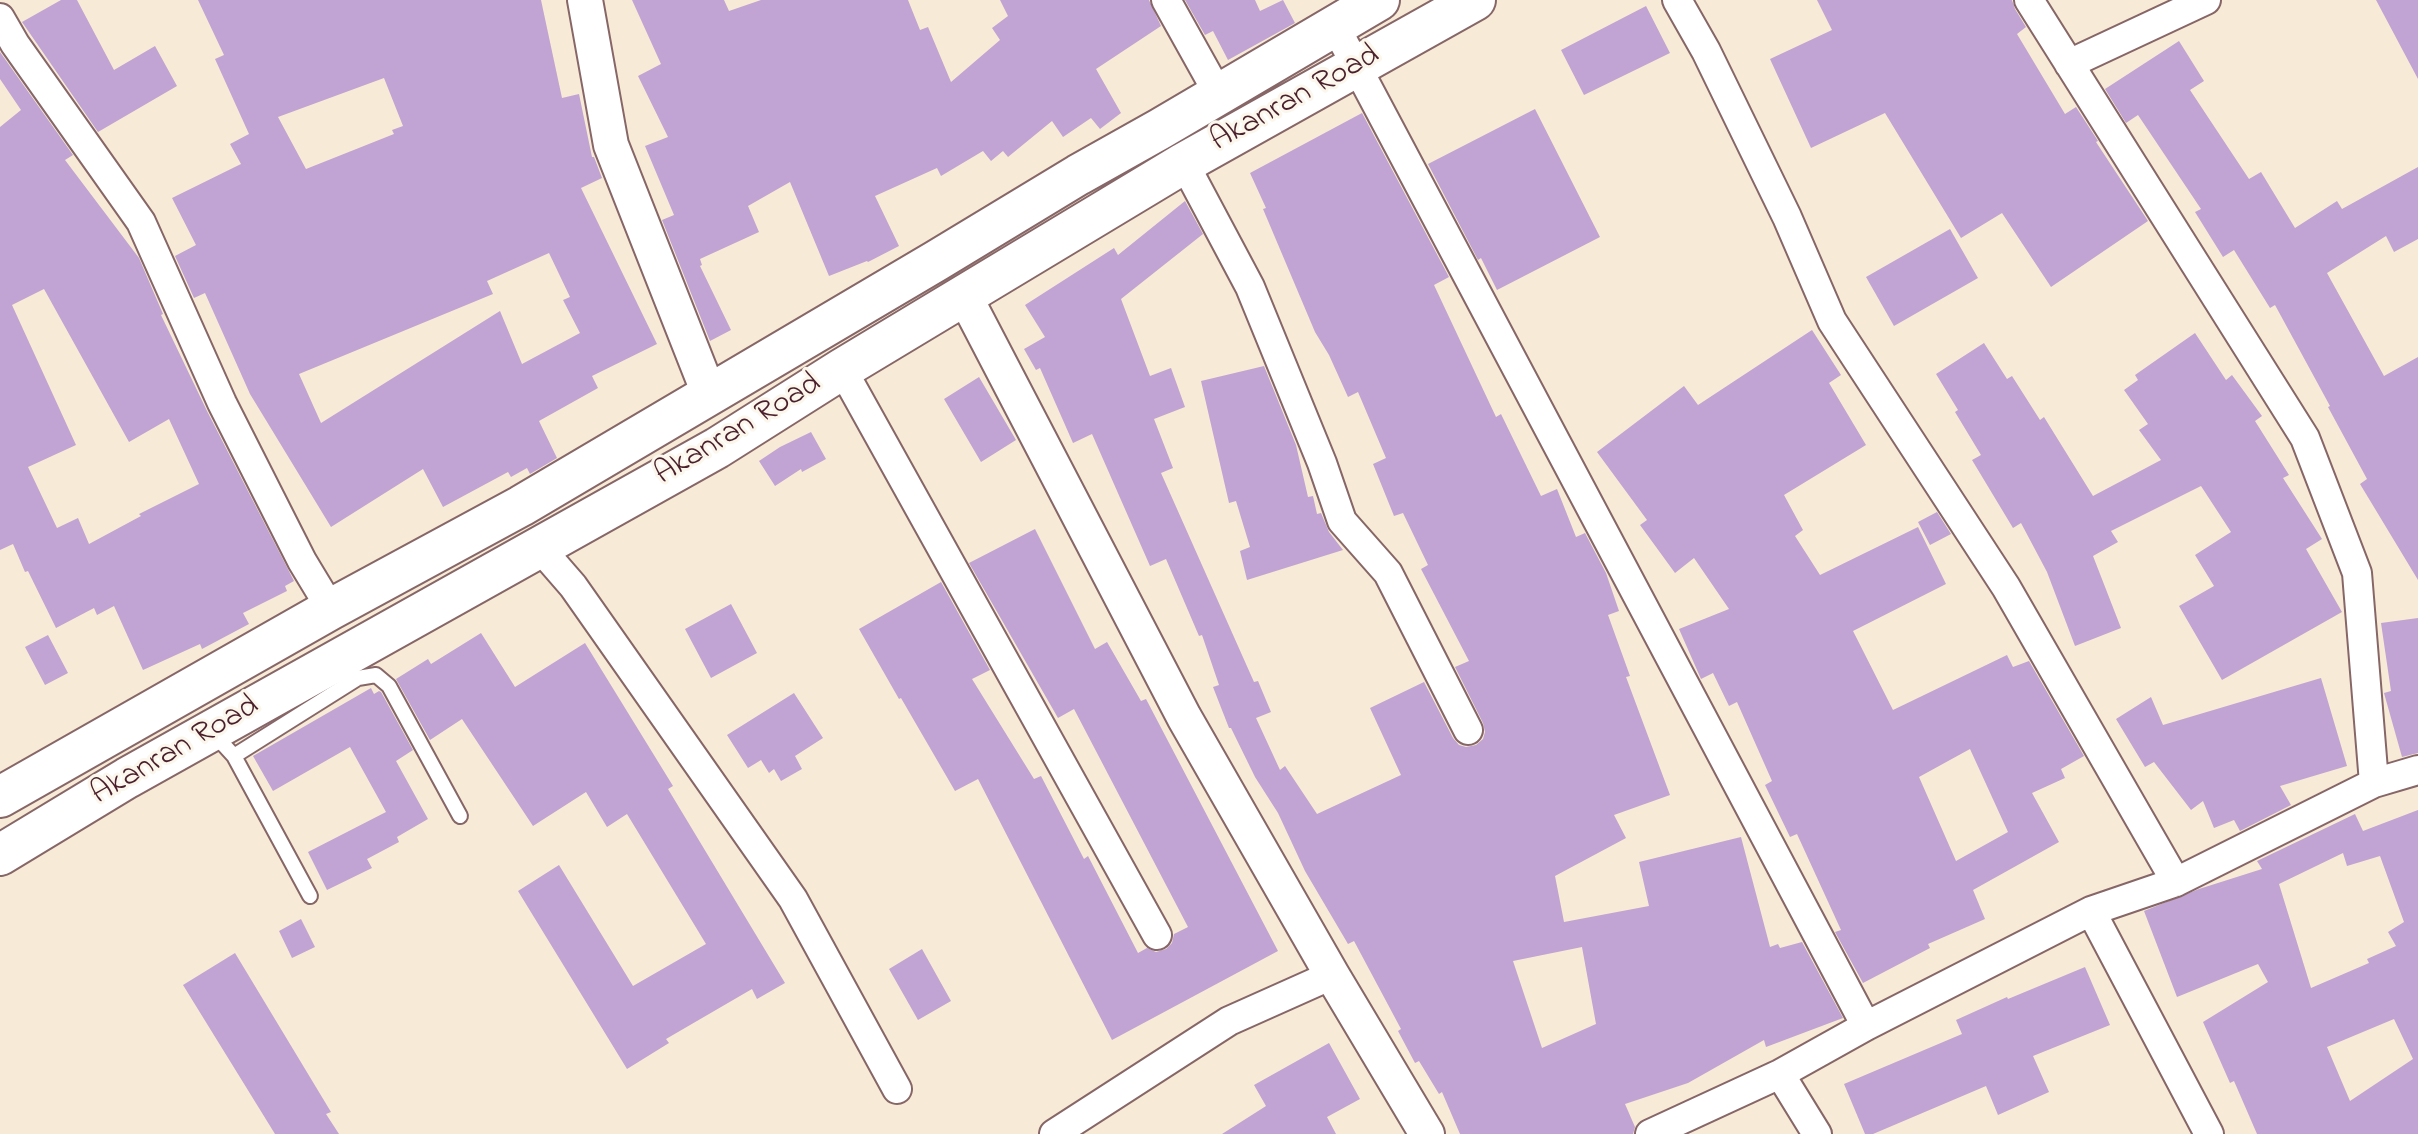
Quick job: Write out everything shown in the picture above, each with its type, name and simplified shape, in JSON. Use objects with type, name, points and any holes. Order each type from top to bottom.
[{"type":"main road","name":"Akanran Road","points":[[0,797],[331,609],[521,506],[1379,0]]},
{"type":"main road","name":"Akanran Road","points":[[0,855],[127,778],[223,744],[540,548],[717,448],[1184,163],[1475,0]]},
{"type":"street","points":[[585,0],[611,145],[710,396]]},
{"type":"street","points":[[1166,0],[1219,95]]},
{"type":"street","points":[[1677,0],[1706,51],[1787,217],[1832,321],[2006,587],[2176,882]]},
{"type":"street","points":[[2029,0],[2305,438],[2357,573],[2374,783]]},
{"type":"street","points":[[2069,64],[2206,0]]},
{"type":"street","points":[[0,18],[15,44],[141,222],[222,403],[302,561],[331,609]]},
{"type":"street","points":[[1335,26],[1866,1026]]},
{"type":"street","points":[[1184,163],[1250,287],[1322,463],[1342,521],[1388,573],[1468,730]]},
{"type":"street","points":[[964,295],[1184,717],[1427,1134]]},
{"type":"street","points":[[842,369],[1157,935]]},
{"type":"street","points":[[540,548],[573,586],[793,899],[897,1089]]},
{"type":"street","points":[[1650,1134],[1780,1074],[1866,1026],[2091,911],[2176,882],[2374,783],[2418,770]]},
{"type":"street","points":[[2091,911],[2209,1134]]},
{"type":"street","points":[[1054,1134],[1229,1021],[1332,975]]},
{"type":"street","points":[[1780,1074],[1817,1134]]},
{"type":"lane","points":[[310,896],[223,744],[358,678],[376,675],[389,686],[460,816]]},
{"type":"building","points":[[61,0],[77,0],[114,70],[155,46],[177,86],[98,132],[22,22]]},
{"type":"building","points":[[198,0],[541,0],[562,98],[579,94],[592,157],[602,178],[581,188],[657,344],[592,376],[598,388],[539,421],[557,458],[530,474],[527,468],[511,477],[508,472],[443,507],[423,469],[331,527],[250,394],[205,293],[194,298],[175,256],[196,245],[172,198],[241,164],[230,144],[249,134],[215,59],[224,55]],"holes":[[[384,78],[403,126],[392,130],[394,134],[306,169],[278,117]],[[549,253],[570,297],[563,300],[580,333],[522,364],[500,311],[321,423],[299,374],[493,294],[487,281]]]},
{"type":"building","points":[[632,0],[724,0],[729,11],[761,0],[908,0],[920,30],[928,27],[951,82],[1000,40],[992,28],[1008,16],[1000,0],[1149,0],[1161,26],[1096,69],[1121,113],[1100,129],[1091,118],[1063,137],[1052,121],[1008,157],[1003,151],[991,161],[983,151],[941,176],[937,168],[875,196],[899,246],[868,262],[829,276],[790,182],[748,206],[759,232],[700,259],[700,266],[731,330],[710,341],[662,220],[674,215],[645,146],[668,137],[638,76],[661,64]]},
{"type":"building","points":[[1185,0],[1255,0],[1260,11],[1283,0],[1295,23],[1228,60],[1213,31],[1205,35]]},
{"type":"building","points":[[1817,0],[2012,0],[2026,27],[2017,34],[2065,114],[2076,107],[2148,221],[2051,287],[2002,213],[1961,238],[1885,113],[1811,148],[1770,59],[1832,30]]},
{"type":"building","points":[[2376,0],[2418,0],[2418,79]]},
{"type":"building","points":[[1646,6],[1670,53],[1584,95],[1561,50]]},
{"type":"building","points":[[2179,41],[2204,81],[2190,90],[2249,179],[2261,172],[2295,228],[2337,201],[2342,209],[2418,167],[2418,239],[2394,252],[2386,236],[2327,273],[2384,376],[2418,357],[2418,580],[2360,484],[2367,479],[2275,305],[2270,308],[2234,250],[2223,257],[2195,212],[2201,209],[2138,115],[2126,123],[2105,89]]},
{"type":"building","points":[[0,52],[73,155],[65,160],[139,258],[161,315],[207,411],[294,581],[285,586],[287,591],[243,613],[249,624],[202,649],[200,644],[143,670],[114,606],[97,615],[94,608],[56,628],[13,544],[0,550],[0,127],[21,110],[0,79]],"holes":[[[44,289],[129,442],[169,419],[199,484],[89,544],[78,518],[57,528],[28,467],[76,445],[12,305]]]},
{"type":"building","points":[[1535,109],[1600,237],[1497,290],[1428,164]]},
{"type":"building","points":[[1362,113],[1449,277],[1434,285],[1496,417],[1501,414],[1541,496],[1557,489],[1576,537],[1585,533],[1606,573],[1619,611],[1608,615],[1630,676],[1626,677],[1670,795],[1614,815],[1626,838],[1555,876],[1564,922],[1649,906],[1639,862],[1741,837],[1770,947],[1778,944],[1780,948],[1802,942],[1843,1018],[1766,1047],[1764,1040],[1688,1083],[1625,1104],[1635,1127],[1633,1134],[1460,1134],[1442,1092],[1439,1094],[1419,1061],[1415,1063],[1398,1031],[1401,1029],[1354,941],[1348,944],[1305,871],[1278,813],[1229,728],[1213,687],[1219,685],[1202,635],[1199,636],[1166,559],[1150,566],[1092,434],[1073,443],[1040,368],[1036,370],[1024,349],[1045,337],[1025,305],[1114,248],[1118,255],[1185,201],[1203,234],[1121,299],[1150,376],[1171,368],[1185,407],[1154,419],[1173,468],[1161,473],[1254,682],[1258,681],[1271,712],[1256,718],[1280,770],[1285,766],[1317,814],[1401,775],[1370,708],[1424,682],[1453,738],[1459,745],[1476,745],[1483,739],[1483,723],[1455,667],[1469,661],[1421,569],[1428,565],[1403,513],[1394,516],[1373,464],[1386,458],[1358,392],[1348,397],[1315,332],[1250,173]],"holes":[[[1582,947],[1596,1024],[1542,1048],[1513,961]]]},
{"type":"building","points":[[1950,229],[1978,278],[1894,326],[1866,277]]},
{"type":"building","points":[[1812,330],[1841,375],[1829,383],[1866,445],[1784,495],[1803,530],[1795,536],[1820,575],[1918,527],[1946,584],[1853,631],[1893,710],[2007,655],[2013,667],[2029,661],[2084,756],[2061,769],[2065,778],[2032,793],[2059,842],[1973,890],[1985,919],[1928,944],[1930,948],[1863,983],[1835,932],[1841,930],[1797,834],[1790,837],[1765,785],[1772,781],[1737,702],[1729,706],[1713,673],[1701,679],[1679,629],[1729,609],[1694,558],[1675,573],[1640,525],[1647,520],[1597,452],[1684,386],[1698,405]],"holes":[[[1970,749],[2008,832],[1956,861],[1919,777]]]},
{"type":"building","points":[[2195,333],[2226,380],[2232,375],[2262,416],[2255,421],[2289,475],[2283,478],[2322,539],[2306,549],[2342,612],[2222,680],[2179,606],[2214,586],[2195,555],[2231,532],[2201,486],[2111,531],[2118,542],[2093,556],[2121,628],[2075,646],[2047,572],[2021,523],[2013,528],[1972,460],[1981,455],[1936,374],[1984,343],[2007,379],[2012,376],[2040,420],[2044,417],[2093,496],[2161,460],[2139,430],[2148,424],[2124,390],[2138,380],[2135,375]]},
{"type":"building","points":[[1264,366],[1296,445],[1308,497],[1313,496],[1317,514],[1321,513],[1329,532],[1343,550],[1247,580],[1240,551],[1250,547],[1236,501],[1229,503],[1201,381]]},
{"type":"building","points":[[979,377],[1016,440],[981,462],[944,399]]},
{"type":"building","points":[[811,432],[826,459],[802,472],[801,469],[775,486],[759,461]]},
{"type":"building","points":[[1937,512],[1951,534],[1930,545],[1918,522]]},
{"type":"building","points":[[1035,529],[1095,649],[1107,642],[1141,701],[1146,699],[1278,951],[1112,1040],[978,779],[955,791],[859,629],[941,582],[990,670],[972,679],[1034,779],[1041,776],[1084,859],[1088,856],[1138,953],[1147,948],[1156,952],[1166,949],[1172,943],[1174,934],[1188,927],[1074,709],[1058,718],[969,563]]},
{"type":"building","points":[[731,604],[757,653],[711,678],[685,629]]},
{"type":"building","points":[[2418,618],[2418,753],[2402,757],[2384,693],[2391,691],[2381,623]]},
{"type":"building","points":[[481,633],[515,687],[585,643],[673,786],[668,789],[785,983],[757,999],[752,989],[666,1039],[669,1043],[627,1069],[518,891],[559,865],[633,986],[706,944],[627,814],[607,827],[586,792],[533,826],[462,719],[430,740],[396,679],[428,659],[431,664]]},
{"type":"building","points":[[48,635],[68,673],[45,685],[25,647]]},
{"type":"building","points":[[2321,678],[2347,766],[2280,786],[2291,805],[2240,831],[2234,820],[2214,828],[2203,801],[2191,810],[2154,762],[2145,767],[2116,719],[2151,697],[2163,725]]},
{"type":"building","points":[[371,688],[374,694],[381,692],[413,750],[396,761],[428,819],[397,837],[399,842],[367,859],[372,868],[327,890],[308,852],[386,812],[350,747],[273,791],[253,756]]},
{"type":"building","points":[[794,693],[823,738],[795,756],[802,769],[781,781],[774,769],[769,773],[761,760],[748,768],[727,735]]},
{"type":"building","points":[[2418,810],[2418,1134],[2257,1134],[2203,1022],[2268,982],[2258,964],[2177,997],[2144,911],[2262,869],[2257,861],[2355,814],[2363,831]],"holes":[[[2343,853],[2347,866],[2380,856],[2404,922],[2388,932],[2396,946],[2367,959],[2369,963],[2311,988],[2279,884]],[[2394,1019],[2413,1059],[2350,1101],[2327,1047]]]},
{"type":"building","points":[[301,919],[315,947],[292,958],[279,931]]},
{"type":"building","points":[[922,949],[951,1001],[918,1020],[889,969]]},
{"type":"building","points":[[235,953],[331,1112],[326,1114],[339,1134],[275,1134],[183,985]]},
{"type":"building","points":[[2085,967],[2110,1025],[2033,1056],[2049,1092],[1998,1115],[1986,1086],[1873,1134],[1865,1134],[1844,1084],[1962,1034],[1956,1020]]},
{"type":"building","points":[[1329,1043],[1360,1099],[1327,1117],[1336,1134],[1222,1134],[1266,1106],[1254,1085]]}]
